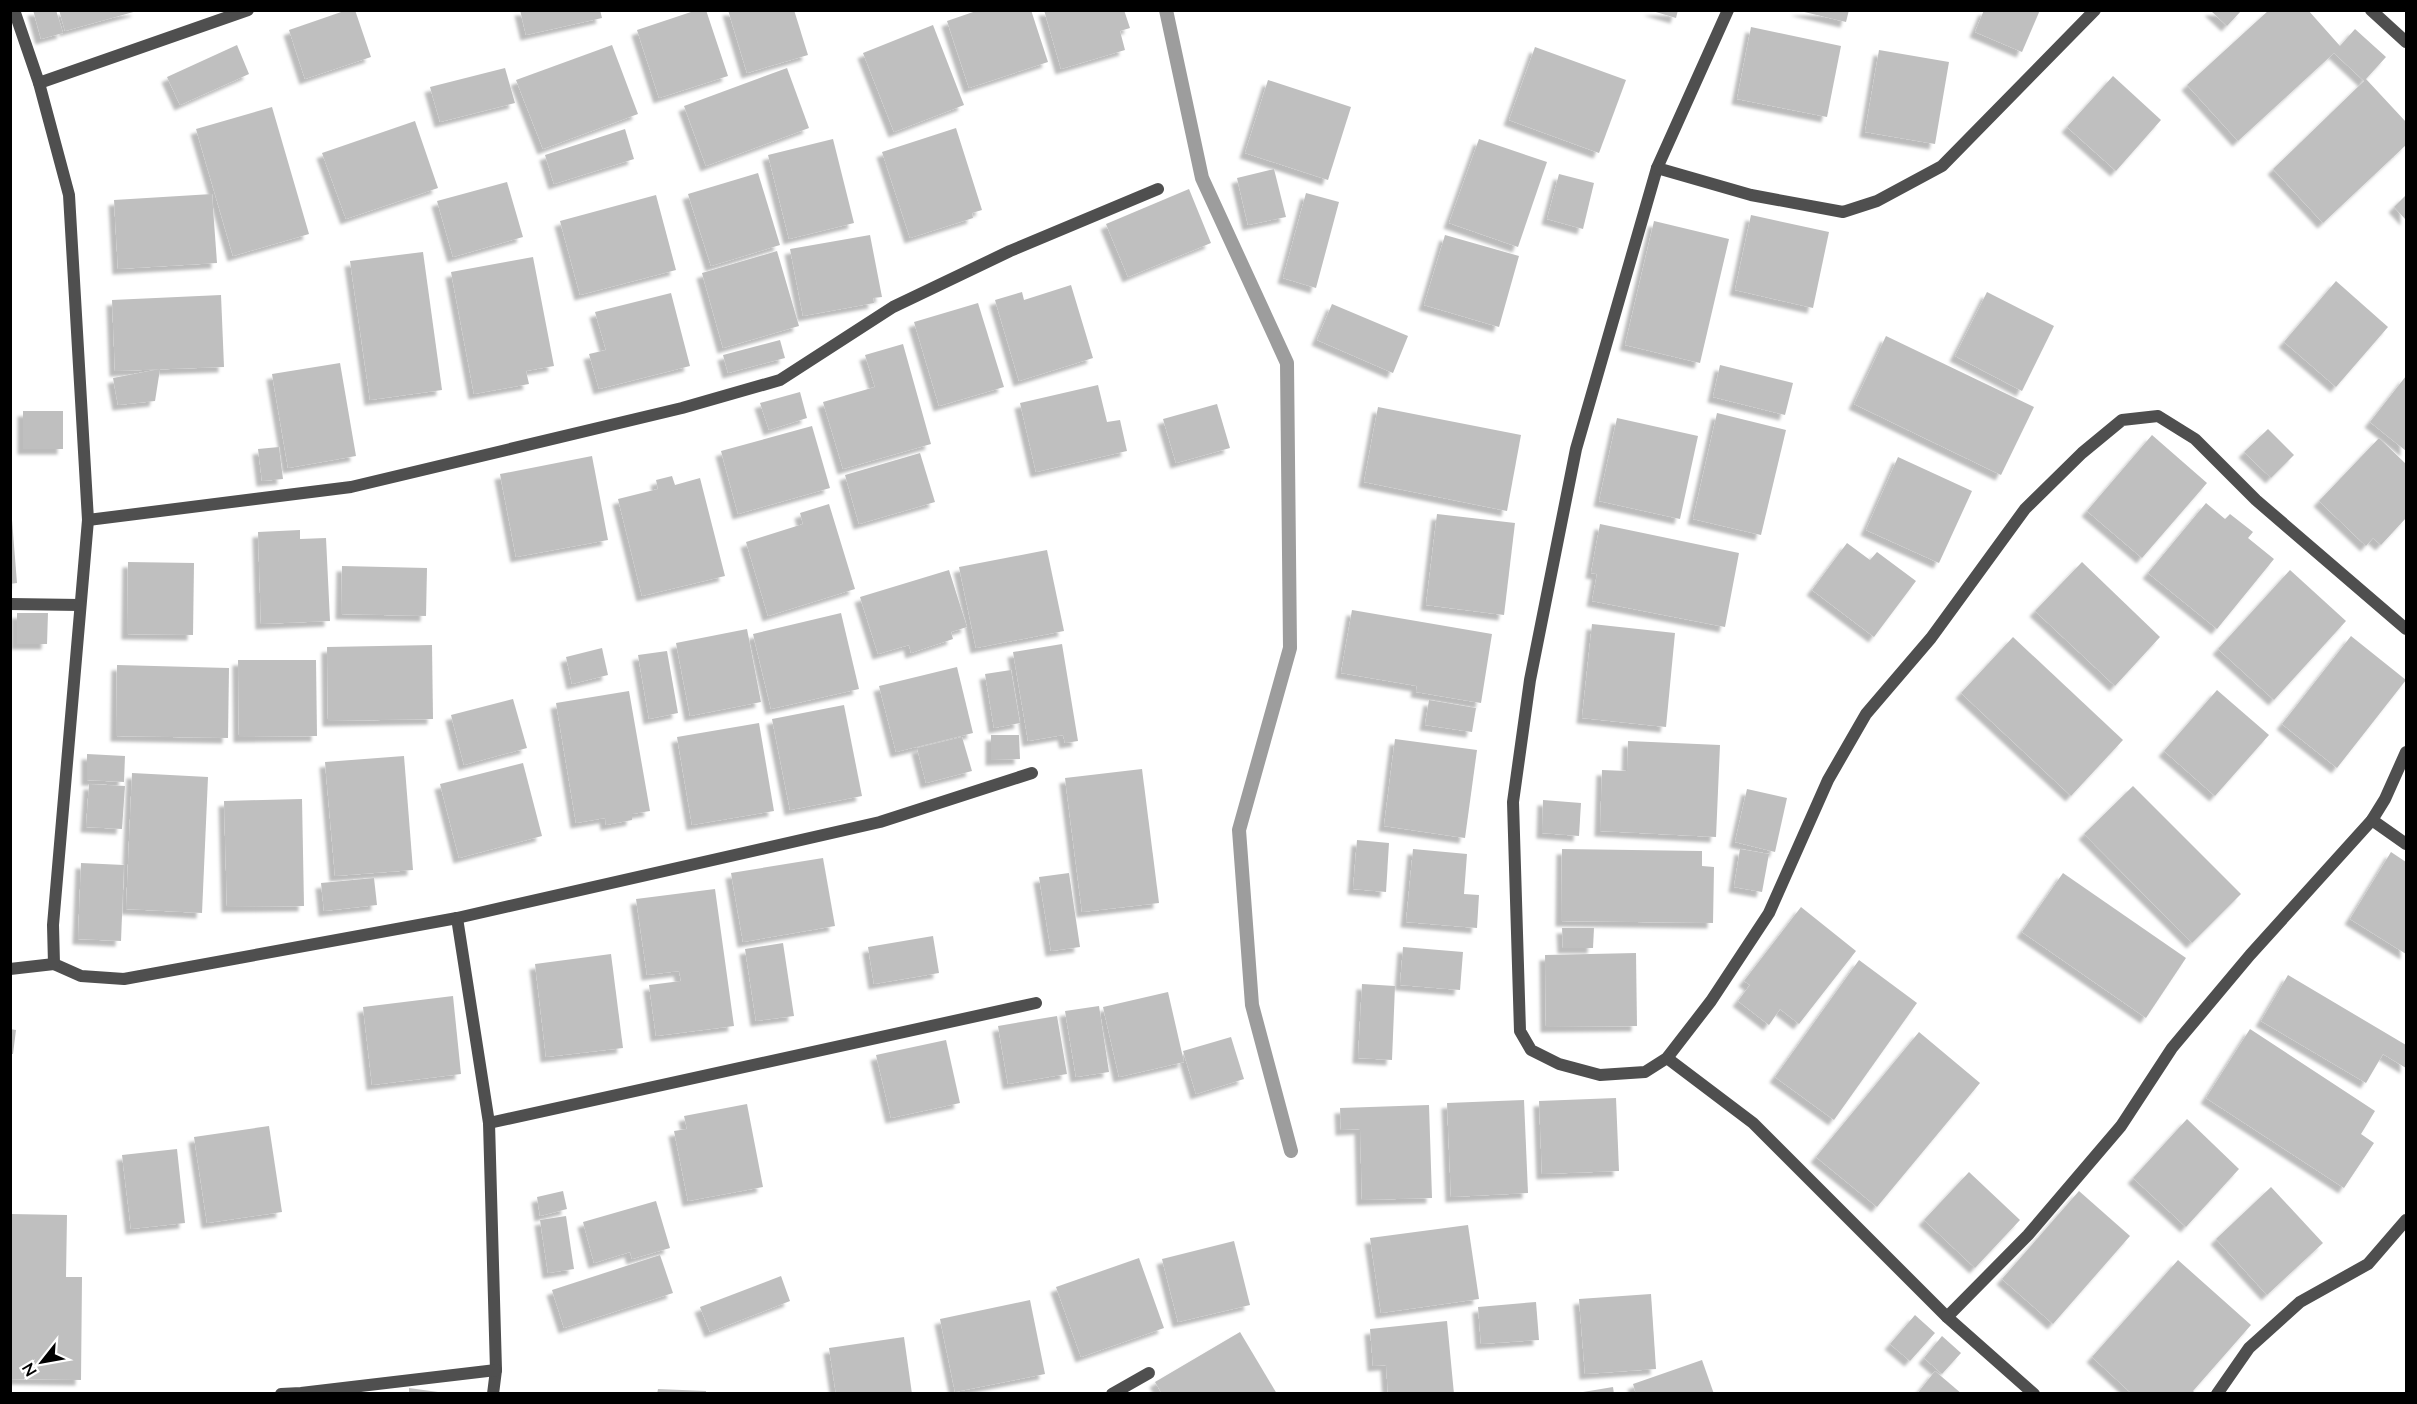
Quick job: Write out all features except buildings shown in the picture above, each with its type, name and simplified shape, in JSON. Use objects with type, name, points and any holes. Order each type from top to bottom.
[{"type":"street","points":[[14,10],[39,82],[69,195],[88,520],[53,925],[54,964]]},
{"type":"street","points":[[39,82],[248,10]]},
{"type":"street","points":[[1728,10],[1657,168],[1576,449],[1530,680],[1513,802],[1520,1030],[1531,1050],[1559,1064],[1600,1075],[1645,1072],[1667,1058],[1711,1000],[1769,912],[1828,780],[1866,714],[1931,638],[2025,509],[2074,460],[2122,420],[2158,416],[2194,439],[2256,500],[2406,629]]},
{"type":"street","points":[[1657,168],[1750,195],[1844,212],[1877,201],[1942,166],[2095,10]]},
{"type":"street","points":[[2371,10],[2406,42]]},
{"type":"street","points":[[88,520],[351,488],[682,408],[780,380],[893,307],[1010,251],[1158,189]]},
{"type":"street","points":[[10,604],[80,605]]},
{"type":"street","points":[[1947,1317],[2028,1235],[2121,1126],[2172,1048],[2250,955],[2372,820],[2385,799],[2406,752]]},
{"type":"street","points":[[10,969],[54,964],[81,976],[124,979],[457,918],[880,822],[1032,773]]},
{"type":"street","points":[[2372,820],[2406,844]]},
{"type":"street","points":[[457,918],[489,1123],[496,1370],[493,1394]]},
{"type":"street","points":[[489,1123],[1036,1003]]},
{"type":"street","points":[[1667,1058],[1753,1123],[1947,1317],[2034,1394]]},
{"type":"street","points":[[2217,1394],[2249,1348],[2300,1302],[2368,1264],[2406,1220]]},
{"type":"street","points":[[281,1394],[496,1370]]},
{"type":"street","points":[[1112,1394],[1149,1373]]},
{"type":"waterway","points":[[1166,10],[1202,178],[1287,363],[1290,648],[1239,830],[1252,1005],[1291,1151]]}]
